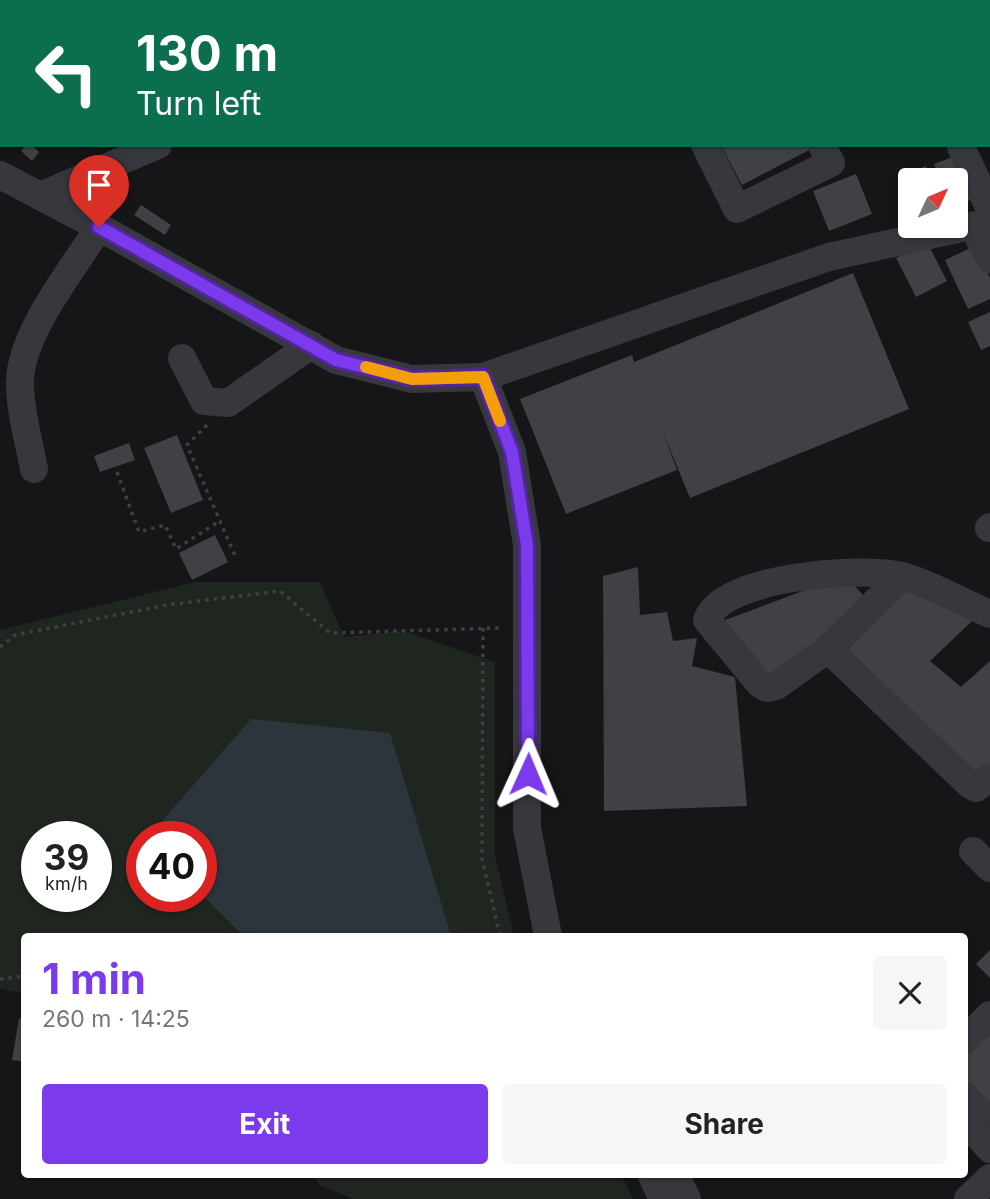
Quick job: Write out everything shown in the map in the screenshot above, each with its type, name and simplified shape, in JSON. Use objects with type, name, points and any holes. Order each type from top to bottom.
[{"type":"street","points":[[40,196],[153,147]]},
{"type":"street","points":[[706,147],[737,209],[831,163],[823,147]]},
{"type":"street","points":[[961,147],[984,219],[990,259]]},
{"type":"street","points":[[0,175],[99,227],[336,360],[412,379],[483,377],[829,257],[984,219]]},
{"type":"street","points":[[34,469],[20,383],[23,361],[33,334],[99,227]]},
{"type":"street","points":[[182,358],[197,394],[204,401],[228,403],[310,345]]},
{"type":"street","points":[[483,377],[512,452],[527,545],[527,828],[547,933]]},
{"type":"street","points":[[902,576],[828,649],[776,686],[767,688],[709,625],[708,617],[726,599],[750,588],[794,578],[843,574],[902,576],[990,614]]},
{"type":"street","points":[[828,649],[970,785],[976,788],[990,777]]},
{"type":"street","points":[[968,1037],[990,1015]]},
{"type":"street","points":[[968,1100],[990,1121]]},
{"type":"street","points":[[968,1125],[990,1149]]},
{"type":"street","points":[[653,1178],[663,1199]]},
{"type":"street","points":[[677,1178],[688,1199]]},
{"type":"street","points":[[968,1199],[990,1178]]},
{"type":"path","points":[[228,403],[187,445],[218,522],[236,558]]},
{"type":"path","points":[[117,472],[139,532],[164,525],[176,548],[218,522]]},
{"type":"path","points":[[0,647],[15,635],[167,605],[280,590],[330,633],[528,627]]},
{"type":"path","points":[[483,628],[482,858],[499,933]]},
{"type":"path","points":[[0,979],[21,976]]},
{"type":"shaded area","points":[[195,582],[320,582],[344,637],[403,631],[495,662],[495,855],[513,933],[21,933],[21,993],[0,988],[0,630]]},
{"type":"shaded area","points":[[251,719],[390,733],[450,933],[241,933],[217,910],[217,821],[162,821]]},
{"type":"shaded area","points":[[315,1178],[623,1178],[633,1199],[353,1199],[319,1185]]},
{"type":"building","points":[[24,147],[34,147],[39,152],[32,161],[21,151]]},
{"type":"building","points":[[722,147],[813,148],[742,185]]},
{"type":"building","points":[[961,154],[967,168],[936,168],[934,164]]},
{"type":"building","points":[[968,172],[978,197],[968,201]]},
{"type":"building","points":[[856,174],[872,214],[829,231],[813,191]]},
{"type":"building","points":[[141,205],[171,225],[165,235],[134,215]]},
{"type":"building","points":[[927,242],[947,281],[916,297],[896,258]]},
{"type":"building","points":[[975,246],[990,278],[990,299],[968,309],[945,260]]},
{"type":"building","points":[[853,273],[909,409],[690,498],[662,430],[677,470],[566,514],[520,399],[632,355],[634,362]]},
{"type":"building","points":[[990,312],[990,346],[981,350],[968,322]]},
{"type":"building","points":[[177,435],[203,500],[171,513],[144,448]]},
{"type":"building","points":[[129,443],[135,460],[100,472],[94,456]]},
{"type":"building","points":[[215,535],[228,562],[192,580],[179,553]]},
{"type":"building","points":[[638,567],[640,615],[667,612],[673,641],[697,638],[692,666],[735,677],[747,806],[604,811],[603,576]]},
{"type":"building","points":[[845,575],[869,602],[770,683],[712,625]]},
{"type":"building","points":[[910,582],[972,621],[930,661],[961,687],[990,661],[990,769],[975,785],[844,654]]},
{"type":"building","points":[[990,950],[990,978],[976,964]]},
{"type":"building","points":[[19,1018],[21,1062],[12,1060]]},
{"type":"building","points":[[990,1029],[990,1114],[968,1092],[968,1050]]},
{"type":"slow traffic","points":[[366,367],[412,379],[483,377],[500,421]]},
{"type":"route","points":[[99,227],[336,360],[412,379],[483,377],[512,452],[527,545],[528,774]]}]
